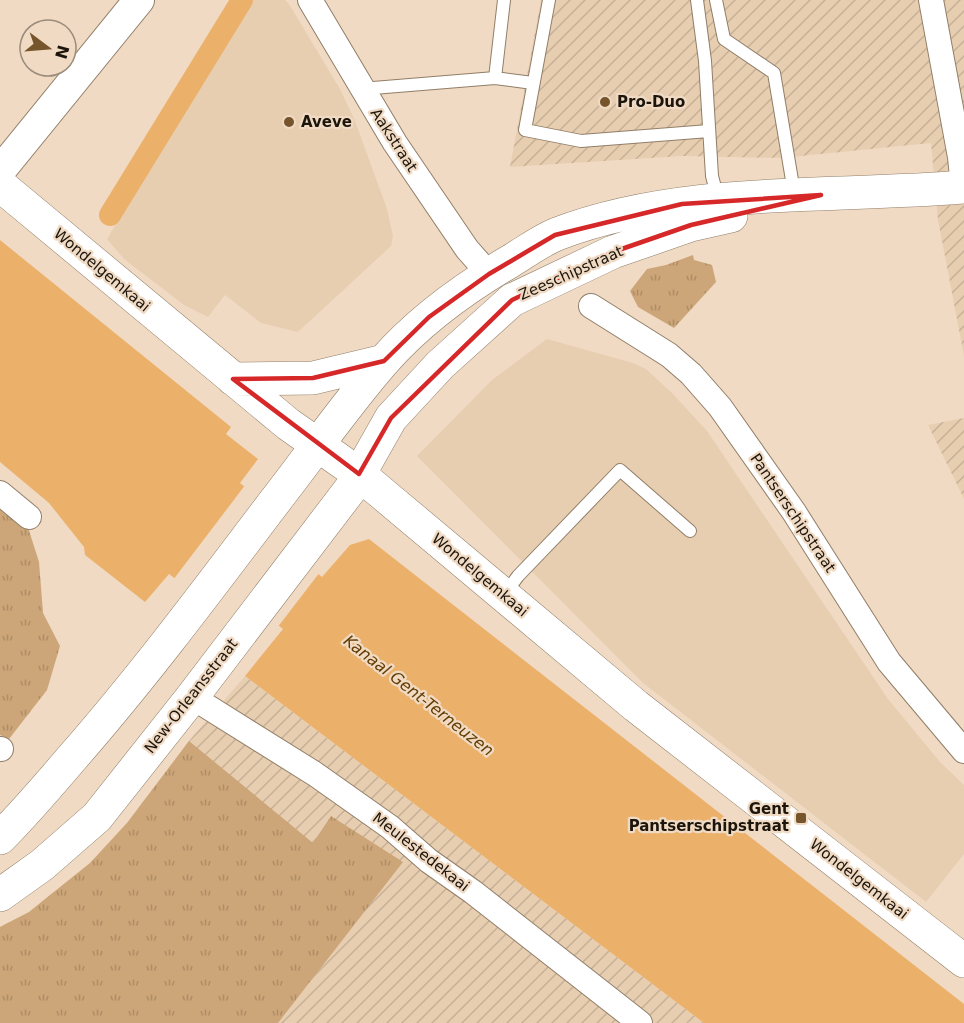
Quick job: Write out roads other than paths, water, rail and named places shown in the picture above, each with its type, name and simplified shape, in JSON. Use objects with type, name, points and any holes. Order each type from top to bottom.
[{"type":"main road","name":"Wondelgemkaai","points":[[0,185],[288,424],[359,474],[636,706],[964,961]]},
{"type":"main road","name":"Zeeschipstraat","points":[[318,443],[384,361],[429,317],[489,273],[555,235],[615,216],[682,204],[718,200],[908,192],[963,187]]},
{"type":"main road","name":"Zeeschipstraat","points":[[359,474],[391,418],[440,365],[512,300],[613,252],[691,225],[808,196]]},
{"type":"main road","points":[[233,379],[313,378],[384,361]]},
{"type":"main road","points":[[0,838],[93,733],[173,634],[318,443]]},
{"type":"main road","name":"New-Orleansstraat","points":[[0,896],[42,865],[96,817],[192,697],[359,474]]},
{"type":"street","points":[[0,171],[139,0]]},
{"type":"street","name":"Aakstraat","points":[[310,0],[395,144],[467,249],[489,273]]},
{"type":"street","points":[[930,0],[960,131],[963,187]]},
{"type":"street","name":"Pantserschipstraat","points":[[591,306],[669,355],[691,374],[720,406],[794,512],[889,662],[964,751]]},
{"type":"street","points":[[0,493],[29,517]]},
{"type":"street","name":"Meulestedekaai","points":[[192,697],[315,774],[390,826],[429,861],[473,892],[640,1023]]},
{"type":"lane","points":[[495,78],[504,0]]},
{"type":"lane","points":[[549,0],[525,130],[581,141],[709,131]]},
{"type":"lane","points":[[697,0],[705,61],[712,176],[718,200]]},
{"type":"lane","points":[[716,0],[724,39],[774,73],[808,196]]},
{"type":"lane","points":[[362,89],[495,78],[533,83]]},
{"type":"lane","points":[[504,595],[518,576],[620,470],[690,531]]},
{"type":"water","name":"Kanaal Gent-Terneuzen","points":[[0,240],[231,427],[226,434],[258,459],[240,483],[251,492],[237,510],[322,577],[350,545],[369,539],[964,1004],[964,1023],[704,1023],[245,676],[283,629],[197,562],[181,583],[169,574],[145,602],[85,555],[84,547],[49,503],[0,462]]},
{"type":"waterway","points":[[110,215],[242,0]]},
{"type":"place","name":"Pro-Duo","points":[[605,102]]},
{"type":"place","name":"Aveve","points":[[289,122]]},
{"type":"place","name":"Gent Pantserschipstraat","points":[[801,818]]}]
